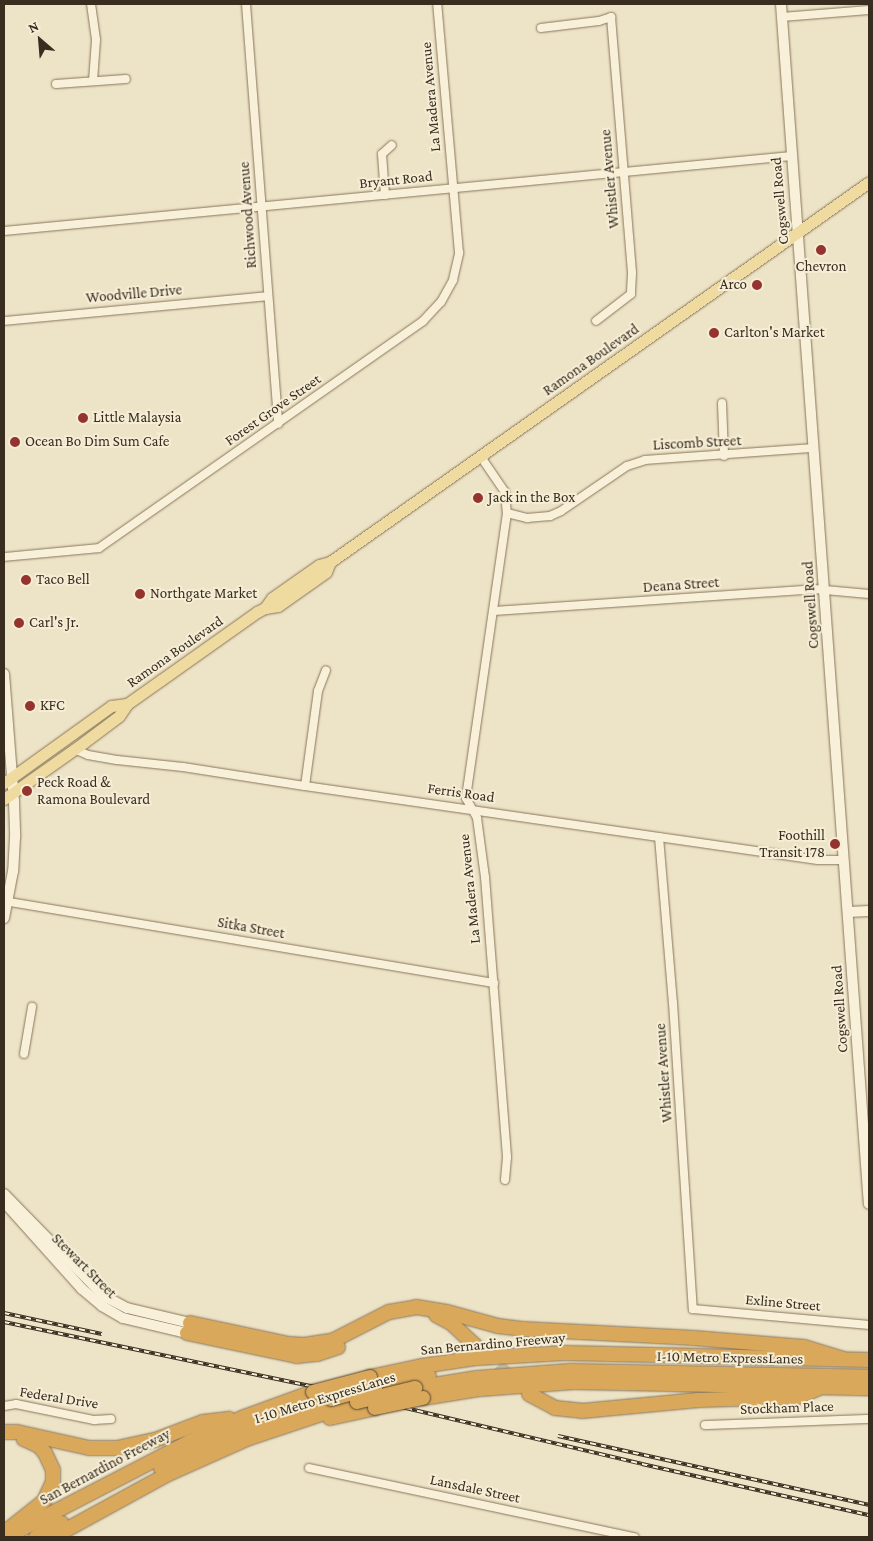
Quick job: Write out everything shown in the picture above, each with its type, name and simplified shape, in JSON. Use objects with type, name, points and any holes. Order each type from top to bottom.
[{"type":"highway","points":[[189,1328],[304,1345],[334,1340],[389,1312],[416,1307],[447,1312],[498,1326],[522,1329],[694,1338],[804,1347],[842,1359]]},
{"type":"highway","points":[[189,1328],[291,1355],[308,1356],[338,1346],[390,1317],[410,1312],[442,1317],[476,1346]]},
{"type":"highway","name":"San Bernardino Freeway","points":[[6,1537],[141,1466],[244,1417],[313,1392],[372,1382],[441,1363],[530,1354],[606,1352],[869,1360]]},
{"type":"highway","name":"I-10 Metro ExpressLanes","points":[[54,1537],[168,1474],[240,1442],[298,1420],[357,1402],[419,1393],[477,1378],[570,1371],[869,1378]]},
{"type":"highway","name":"I-10 Metro ExpressLanes","points":[[36,1537],[188,1454],[247,1427],[331,1399],[372,1382]]},
{"type":"highway","points":[[71,1537],[203,1466],[259,1442],[327,1418],[375,1408],[419,1393],[574,1382],[869,1388]]},
{"type":"highway","points":[[528,1394],[555,1408],[582,1411],[698,1400],[798,1397],[820,1387]]},
{"type":"highway","points":[[4,1432],[28,1434],[89,1448],[117,1448],[156,1440],[202,1422],[244,1417]]},
{"type":"highway","points":[[4,1439],[25,1439],[39,1446],[50,1461],[53,1478],[51,1489],[44,1501],[4,1533]]},
{"type":"main road","name":"Ramona Boulevard","points":[[4,799],[119,716],[127,704],[266,608],[272,598],[319,564],[330,562],[869,182]]},
{"type":"main road","name":"Ramona Boulevard","points":[[7,780],[111,706],[127,704]]},
{"type":"street","points":[[91,4],[96,40],[93,81]]},
{"type":"street","name":"Richwood Avenue","points":[[246,4],[278,424]]},
{"type":"street","name":"La Madera Avenue","points":[[437,4],[454,188]]},
{"type":"street","name":"Cogswell Road","points":[[781,4],[869,1204]]},
{"type":"street","points":[[782,17],[869,10]]},
{"type":"street","name":"Whistler Avenue","points":[[540,28],[598,21],[611,17],[632,273],[631,294],[596,321]]},
{"type":"street","points":[[56,84],[126,79]]},
{"type":"street","points":[[386,195],[382,154],[392,145]]},
{"type":"street","name":"Bryant Road","points":[[4,231],[454,188],[624,174],[791,156]]},
{"type":"street","name":"Forest Grove Street","points":[[4,557],[99,548],[423,321],[441,302],[452,280],[458,253],[454,188]]},
{"type":"street","name":"Woodville Drive","points":[[4,321],[268,296]]},
{"type":"street","points":[[722,403],[724,456]]},
{"type":"street","name":"Liscomb Street","points":[[507,513],[527,518],[550,516],[561,512],[627,466],[645,460],[724,456],[814,448]]},
{"type":"street","name":"La Madera Avenue","points":[[481,457],[505,492],[507,513],[466,798],[477,818],[485,877],[507,1157],[505,1180]]},
{"type":"street","name":"Deana Street","points":[[494,611],[825,590],[869,594]]},
{"type":"street","points":[[305,786],[318,690],[326,670]]},
{"type":"street","points":[[4,674],[7,780],[14,792],[15,837],[4,918]]},
{"type":"street","name":"Ferris Road","points":[[74,749],[88,755],[183,767],[818,860],[844,860]]},
{"type":"street","name":"Whistler Avenue","points":[[660,836],[693,1309]]},
{"type":"street","name":"Sitka Street","points":[[6,902],[494,983]]},
{"type":"street","points":[[848,912],[869,911]]},
{"type":"street","points":[[24,1054],[32,1007]]},
{"type":"street","name":"Stewart Street","points":[[4,1194],[104,1296],[127,1308],[189,1328]]},
{"type":"street","name":"Stewart Street","points":[[4,1202],[82,1289],[112,1314],[144,1324],[189,1328]]},
{"type":"street","name":"Exline Street","points":[[693,1309],[869,1325]]},
{"type":"street","name":"Federal Drive","points":[[4,1406],[16,1404],[94,1420],[111,1419]]},
{"type":"street","name":"Stockham Place","points":[[705,1424],[869,1419]]},
{"type":"street","name":"Lansdale Street","points":[[309,1468],[635,1537]]},
{"type":"tunnel","points":[[483,1351],[514,1381]]},
{"type":"railway","points":[[4,1313],[102,1334]]},
{"type":"railway","points":[[4,1322],[321,1388],[642,1464],[869,1515]]},
{"type":"railway","points":[[558,1436],[869,1505]]},
{"type":"place","name":"Chevron","points":[[821,250]]},
{"type":"place","name":"Arco","points":[[757,285]]},
{"type":"place","name":"Carlton's Market","points":[[714,333]]},
{"type":"place","name":"Little Malaysia","points":[[83,418]]},
{"type":"place","name":"Ocean Bo Dim Sum Cafe","points":[[15,442]]},
{"type":"place","name":"Jack in the Box","points":[[478,498]]},
{"type":"place","name":"Taco Bell","points":[[26,580]]},
{"type":"place","name":"Northgate Market","points":[[140,594]]},
{"type":"place","name":"Carl's Jr.","points":[[19,623]]},
{"type":"place","name":"KFC","points":[[30,706]]},
{"type":"place","name":"Peck Road & Ramona Boulevard","points":[[27,791]]},
{"type":"place","name":"Foothill Transit 178","points":[[835,844]]}]
